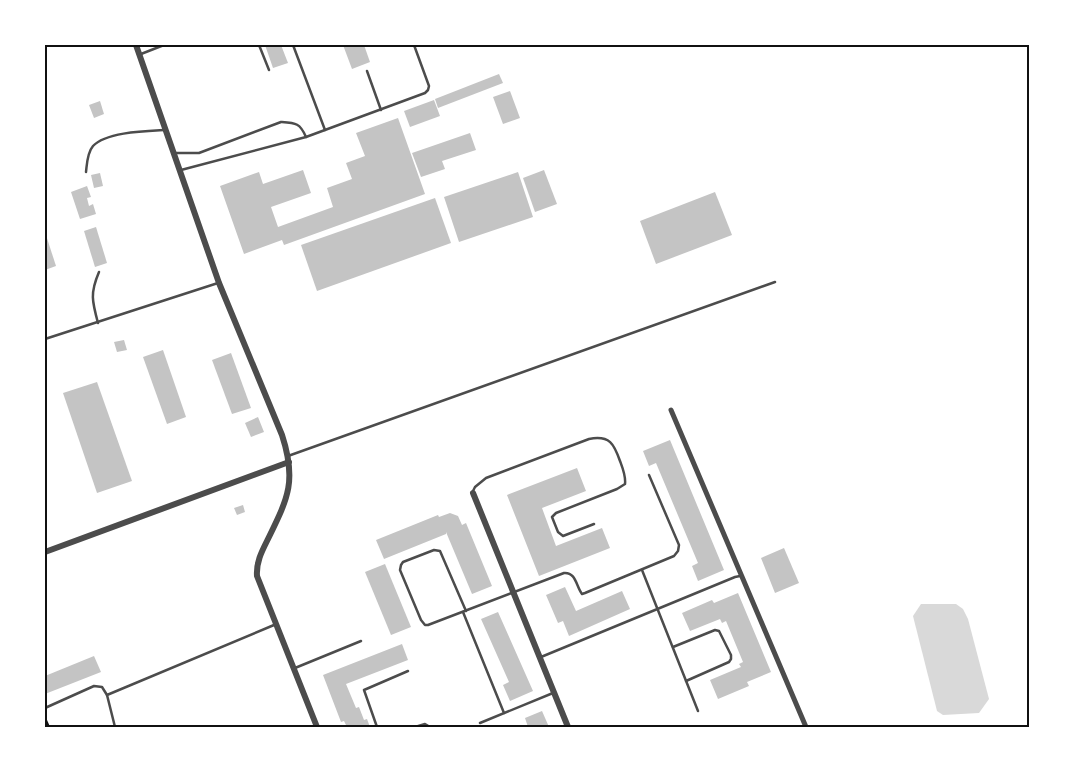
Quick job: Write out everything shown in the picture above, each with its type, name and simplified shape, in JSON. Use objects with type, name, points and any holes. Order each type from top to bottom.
[{"type":"street","points":[[136,45],[219,283],[282,435],[289,459],[290,476],[286,499],[256,569],[258,582],[317,727]]},
{"type":"street","points":[[671,410],[740,576],[806,727]]},
{"type":"street","points":[[45,552],[289,459]]},
{"type":"street","points":[[473,493],[568,727]]},
{"type":"lane","points":[[139,54],[164,45]]},
{"type":"lane","points":[[260,45],[269,70]]},
{"type":"lane","points":[[293,45],[325,130]]},
{"type":"lane","points":[[180,170],[306,137],[425,93],[429,86],[414,45]]},
{"type":"lane","points":[[367,71],[381,110]]},
{"type":"lane","points":[[174,153],[199,153],[281,122],[294,123],[302,128],[306,137]]},
{"type":"lane","points":[[86,172],[89,152],[99,141],[141,131],[166,130]]},
{"type":"lane","points":[[98,323],[92,301],[92,292],[99,272]]},
{"type":"lane","points":[[289,459],[775,282]]},
{"type":"lane","points":[[45,339],[219,283]]},
{"type":"lane","points":[[473,493],[475,487],[486,478],[590,438],[602,438],[608,440],[614,446],[625,474],[625,484],[617,489],[556,513],[552,517],[558,532],[563,536],[594,524]]},
{"type":"lane","points":[[504,713],[464,611],[440,551],[434,550],[403,562],[401,565],[400,570],[421,620],[425,625],[431,624],[464,611],[568,573],[573,575],[582,594],[585,593],[674,556],[679,548],[649,475]]},
{"type":"lane","points":[[642,570],[698,711]]},
{"type":"lane","points":[[540,657],[740,576]]},
{"type":"lane","points":[[106,696],[276,624]]},
{"type":"lane","points":[[673,647],[715,630],[719,631],[731,655],[729,662],[686,681]]},
{"type":"lane","points":[[294,669],[361,641]]},
{"type":"lane","points":[[378,727],[364,690],[408,671]]},
{"type":"lane","points":[[45,708],[97,685],[102,687],[106,696],[114,727]]},
{"type":"lane","points":[[480,724],[554,693]]},
{"type":"lane","points":[[415,727],[425,724],[430,727]]},
{"type":"path","points":[[45,718],[49,727]]},
{"type":"shaded area","points":[[921,604],[956,604],[963,609],[968,619],[989,699],[979,713],[943,715],[937,711],[913,616]]},
{"type":"building","points":[[265,45],[281,45],[288,63],[273,68]]},
{"type":"building","points":[[343,45],[364,45],[370,62],[352,69]]},
{"type":"building","points":[[499,74],[503,83],[438,108],[435,99]]},
{"type":"building","points":[[510,91],[520,118],[503,124],[493,97]]},
{"type":"building","points":[[434,100],[440,116],[410,127],[404,111]]},
{"type":"building","points":[[100,101],[104,114],[94,118],[89,105]]},
{"type":"building","points":[[398,118],[425,194],[284,245],[282,240],[244,254],[220,186],[259,172],[263,184],[303,170],[311,193],[271,207],[278,227],[333,207],[327,188],[352,179],[346,163],[365,156],[356,133]]},
{"type":"building","points":[[470,133],[476,150],[442,161],[445,169],[421,177],[412,153]]},
{"type":"building","points":[[544,170],[557,204],[535,212],[523,178]]},
{"type":"building","points":[[518,172],[533,217],[459,242],[444,197]]},
{"type":"building","points":[[100,173],[103,186],[94,188],[91,175]]},
{"type":"building","points":[[87,186],[91,197],[87,198],[89,206],[93,204],[96,214],[80,219],[71,192]]},
{"type":"building","points":[[715,192],[732,235],[656,264],[640,221]]},
{"type":"building","points":[[435,198],[451,243],[317,291],[301,245]]},
{"type":"building","points":[[96,227],[107,263],[95,267],[84,231]]},
{"type":"building","points":[[45,232],[56,266],[45,270]]},
{"type":"building","points":[[124,340],[127,350],[117,352],[114,342]]},
{"type":"building","points":[[163,350],[186,417],[167,424],[143,357]]},
{"type":"building","points":[[231,353],[251,408],[232,414],[212,360]]},
{"type":"building","points":[[97,382],[132,481],[97,493],[63,393]]},
{"type":"building","points":[[258,417],[264,432],[251,437],[245,423]]},
{"type":"building","points":[[670,440],[724,570],[698,581],[692,566],[698,563],[656,463],[649,466],[643,451]]},
{"type":"building","points":[[577,468],[586,491],[542,508],[556,546],[602,528],[610,548],[539,576],[507,495]]},
{"type":"building","points":[[243,505],[245,512],[237,515],[234,508]]},
{"type":"building","points":[[450,513],[458,516],[462,525],[466,523],[492,586],[472,594],[446,532],[446,534],[384,559],[376,540],[438,515],[439,517]]},
{"type":"building","points":[[784,548],[799,583],[775,593],[761,558]]},
{"type":"building","points":[[385,564],[411,627],[391,635],[365,572]]},
{"type":"building","points":[[565,587],[576,611],[622,591],[630,609],[569,636],[563,621],[558,623],[546,595]]},
{"type":"building","points":[[738,593],[771,672],[747,682],[749,686],[718,699],[710,680],[741,667],[739,664],[743,662],[726,621],[722,623],[720,619],[690,631],[682,613],[712,600],[714,603]]},
{"type":"building","points":[[498,612],[533,691],[510,701],[503,685],[509,682],[481,619]]},
{"type":"building","points":[[402,644],[408,660],[346,684],[356,708],[359,707],[364,720],[367,719],[370,727],[347,727],[344,721],[341,722],[323,675]]},
{"type":"building","points":[[94,656],[101,672],[45,694],[45,676]]},
{"type":"building","points":[[542,711],[549,727],[528,727],[525,718]]}]
